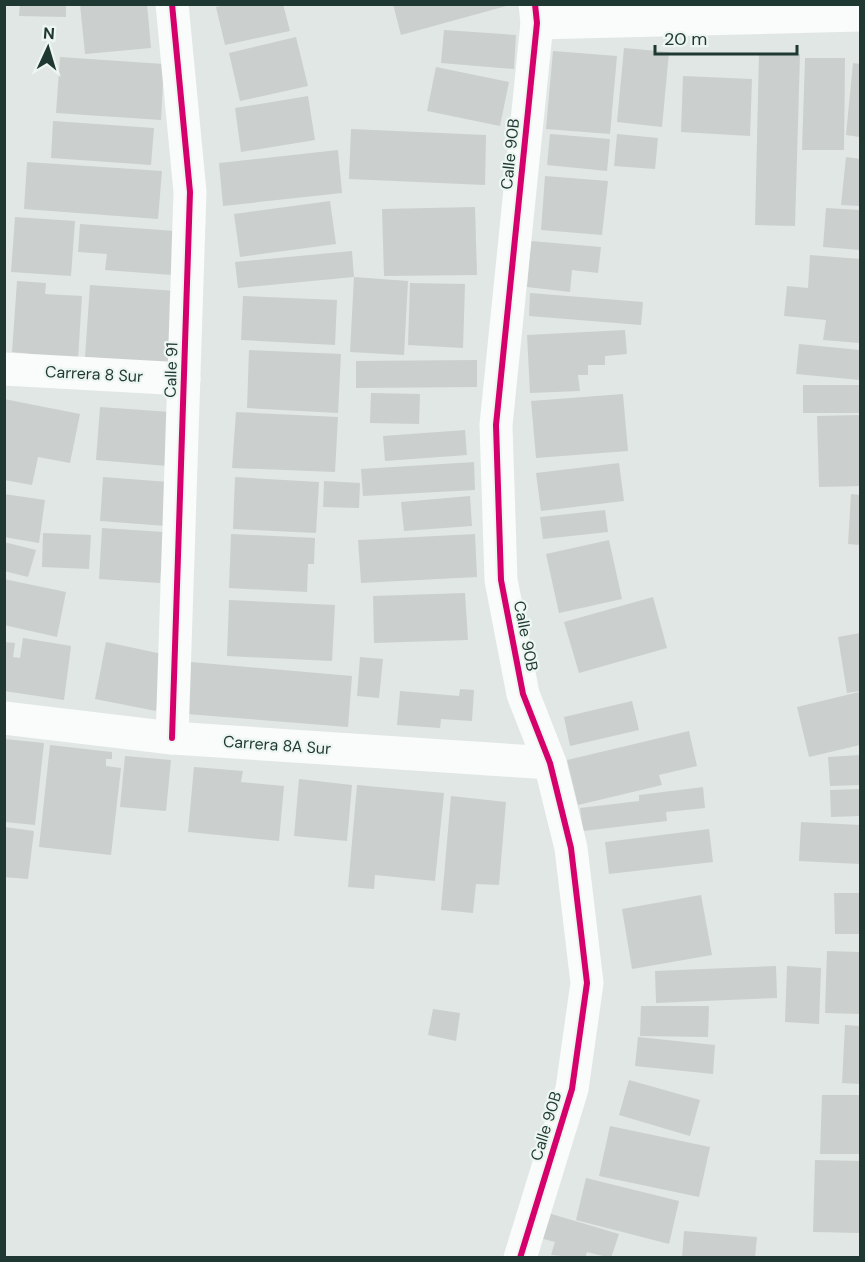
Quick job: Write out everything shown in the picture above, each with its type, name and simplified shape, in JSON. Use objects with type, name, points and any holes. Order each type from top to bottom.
[{"type":"street","name":"Calle 91","points":[[172,4],[190,192],[172,738]]},
{"type":"street","points":[[536,14],[861,15]]},
{"type":"street","name":"Calle 90B","points":[[520,1257],[572,1089],[587,983],[571,848],[550,763],[523,694],[501,580],[496,425],[536,14]]},
{"type":"street","name":"Carrera 8 Sur","points":[[4,369],[184,379]]},
{"type":"street","name":"Carrera 8A Sur","points":[[4,718],[172,738],[550,763]]},
{"type":"building","points":[[20,4],[66,4],[66,17],[19,16]]},
{"type":"building","points":[[80,4],[147,4],[151,48],[85,54]]},
{"type":"building","points":[[229,4],[283,4],[290,31],[225,45],[216,7]]},
{"type":"building","points":[[393,4],[510,4],[510,5],[401,35]]},
{"type":"building","points":[[444,30],[516,35],[514,69],[441,63]]},
{"type":"building","points":[[296,37],[308,86],[240,101],[229,53]]},
{"type":"building","points":[[624,48],[669,52],[662,127],[617,122]]},
{"type":"building","points":[[553,51],[617,56],[610,134],[546,129]]},
{"type":"building","points":[[759,53],[800,54],[795,226],[755,225]]},
{"type":"building","points":[[60,57],[164,64],[161,120],[56,113]]},
{"type":"building","points":[[805,58],[845,58],[844,150],[802,150]]},
{"type":"building","points":[[853,63],[860,64],[860,137],[846,135]]},
{"type":"building","points":[[436,67],[509,82],[500,126],[427,111]]},
{"type":"building","points":[[683,76],[752,79],[750,136],[681,132]]},
{"type":"building","points":[[308,96],[315,140],[241,152],[235,108]]},
{"type":"building","points":[[53,121],[154,128],[151,165],[51,158]]},
{"type":"building","points":[[351,129],[486,135],[485,185],[349,179]]},
{"type":"building","points":[[550,134],[610,139],[607,171],[547,165]]},
{"type":"building","points":[[617,134],[658,138],[655,169],[614,166]]},
{"type":"building","points":[[338,150],[342,193],[223,206],[219,163]]},
{"type":"building","points":[[846,157],[860,159],[860,206],[841,205]]},
{"type":"building","points":[[27,162],[162,171],[158,219],[24,209]]},
{"type":"building","points":[[545,176],[608,181],[602,235],[541,230]]},
{"type":"building","points":[[330,201],[336,244],[240,257],[234,214]]},
{"type":"building","points":[[475,207],[477,275],[384,276],[382,209]]},
{"type":"building","points":[[826,208],[860,210],[860,250],[823,247]]},
{"type":"building","points":[[15,217],[75,221],[71,276],[11,272]]},
{"type":"building","points":[[80,224],[175,231],[172,275],[105,270],[107,254],[78,252]]},
{"type":"building","points":[[531,241],[601,247],[598,273],[572,270],[570,292],[527,287]]},
{"type":"building","points":[[352,251],[354,277],[238,288],[235,262]]},
{"type":"building","points":[[810,255],[860,259],[860,343],[823,340],[826,320],[784,316],[787,286],[808,288]]},
{"type":"building","points":[[354,277],[408,281],[404,355],[350,352]]},
{"type":"building","points":[[17,281],[46,283],[45,294],[82,296],[78,359],[12,352]]},
{"type":"building","points":[[410,283],[465,284],[463,348],[408,345]]},
{"type":"building","points":[[90,285],[177,291],[171,363],[85,357]]},
{"type":"building","points":[[530,293],[643,302],[641,325],[529,316]]},
{"type":"building","points":[[243,296],[337,300],[335,345],[241,340]]},
{"type":"building","points":[[625,330],[627,354],[605,356],[605,365],[588,365],[588,375],[578,375],[580,391],[530,393],[527,335]]},
{"type":"building","points":[[799,344],[860,350],[860,380],[796,374]]},
{"type":"building","points":[[249,350],[341,354],[338,413],[247,408]]},
{"type":"building","points":[[477,360],[477,387],[356,388],[356,361]]},
{"type":"building","points":[[803,385],[860,385],[860,413],[803,413]]},
{"type":"building","points":[[371,393],[420,394],[419,424],[370,423]]},
{"type":"building","points":[[623,394],[628,451],[536,458],[531,401]]},
{"type":"building","points":[[4,399],[80,414],[70,463],[38,457],[32,485],[4,480]]},
{"type":"building","points":[[100,407],[171,412],[167,466],[96,460]]},
{"type":"building","points":[[236,412],[338,417],[335,472],[232,468]]},
{"type":"building","points":[[860,415],[860,486],[819,487],[817,416]]},
{"type":"building","points":[[465,430],[467,455],[385,461],[383,436]]},
{"type":"building","points":[[474,462],[475,490],[363,496],[361,469]]},
{"type":"building","points":[[619,463],[624,501],[541,511],[536,473]]},
{"type":"building","points":[[103,477],[169,482],[166,526],[100,521]]},
{"type":"building","points":[[235,477],[319,482],[316,533],[233,529]]},
{"type":"building","points":[[324,481],[360,483],[359,508],[323,507]]},
{"type":"building","points":[[4,494],[45,500],[39,543],[4,537]]},
{"type":"building","points":[[851,494],[860,495],[860,545],[848,544]]},
{"type":"building","points":[[470,496],[472,526],[404,531],[401,502]]},
{"type":"building","points":[[605,510],[608,532],[543,539],[540,517]]},
{"type":"building","points":[[102,528],[164,532],[160,583],[99,579]]},
{"type":"building","points":[[43,533],[91,535],[89,569],[42,567]]},
{"type":"building","points":[[231,534],[315,538],[314,564],[308,564],[307,592],[229,588]]},
{"type":"building","points":[[475,534],[477,577],[361,583],[358,540]]},
{"type":"building","points":[[609,540],[622,599],[559,613],[546,554]]},
{"type":"building","points":[[4,542],[36,550],[28,577],[4,571]]},
{"type":"building","points":[[4,579],[66,592],[57,637],[4,625]]},
{"type":"building","points":[[465,593],[468,640],[374,643],[373,596]]},
{"type":"building","points":[[653,597],[667,648],[579,673],[564,622]]},
{"type":"building","points":[[229,600],[335,605],[332,661],[227,656]]},
{"type":"building","points":[[860,633],[860,691],[847,693],[838,637]]},
{"type":"building","points":[[23,638],[71,646],[64,700],[4,691],[4,642],[15,643],[13,657],[20,658]]},
{"type":"building","points":[[106,642],[167,655],[156,711],[95,699]]},
{"type":"building","points":[[360,657],[383,659],[379,698],[357,696]]},
{"type":"building","points":[[191,662],[352,676],[348,727],[187,714]]},
{"type":"building","points":[[460,689],[474,690],[472,721],[441,719],[440,728],[397,725],[400,691],[459,696]]},
{"type":"building","points":[[859,692],[860,745],[809,757],[797,707]]},
{"type":"building","points":[[632,701],[639,730],[570,746],[564,717]]},
{"type":"building","points":[[689,731],[697,766],[659,775],[662,785],[578,805],[567,760]]},
{"type":"building","points":[[5,739],[44,743],[35,825],[5,822]]},
{"type":"building","points":[[50,745],[112,752],[112,759],[106,759],[106,766],[121,768],[111,855],[39,847]]},
{"type":"building","points":[[860,755],[860,785],[830,786],[828,757]]},
{"type":"building","points":[[125,756],[171,760],[166,811],[120,807]]},
{"type":"building","points":[[194,767],[243,771],[241,782],[284,786],[279,841],[188,832]]},
{"type":"building","points":[[299,779],[352,785],[347,841],[294,836]]},
{"type":"building","points":[[357,785],[444,793],[435,881],[375,875],[374,889],[348,887]]},
{"type":"building","points":[[703,787],[705,808],[666,812],[667,821],[583,831],[580,808],[639,801],[639,795]]},
{"type":"building","points":[[860,789],[860,816],[831,817],[830,790]]},
{"type":"building","points":[[451,796],[506,802],[499,885],[476,884],[473,913],[441,910]]},
{"type":"building","points":[[801,822],[860,825],[860,864],[799,861]]},
{"type":"building","points":[[4,827],[34,831],[28,879],[4,877]]},
{"type":"building","points":[[709,829],[713,862],[609,874],[605,842]]},
{"type":"building","points":[[834,893],[860,893],[860,934],[835,934]]},
{"type":"building","points":[[701,895],[712,955],[632,969],[622,909]]},
{"type":"building","points":[[827,951],[860,952],[860,1014],[825,1013]]},
{"type":"building","points":[[776,966],[777,998],[656,1003],[655,971]]},
{"type":"building","points":[[787,966],[821,968],[819,1024],[785,1022]]},
{"type":"building","points":[[641,1006],[709,1006],[708,1037],[640,1036]]},
{"type":"building","points":[[433,1009],[460,1013],[456,1041],[428,1035]]},
{"type":"building","points":[[845,1025],[860,1026],[860,1084],[842,1083]]},
{"type":"building","points":[[638,1037],[715,1045],[713,1074],[635,1066]]},
{"type":"building","points":[[629,1080],[700,1100],[690,1136],[619,1115]]},
{"type":"building","points":[[822,1095],[860,1095],[860,1154],[820,1154]]},
{"type":"building","points":[[610,1126],[710,1147],[699,1197],[599,1176]]},
{"type":"building","points":[[815,1160],[860,1161],[860,1233],[813,1232]]},
{"type":"building","points":[[586,1178],[679,1201],[669,1244],[576,1220]]},
{"type":"building","points":[[548,1213],[619,1234],[611,1258],[587,1252],[585,1258],[551,1255],[555,1242],[540,1238]]},
{"type":"building","points":[[684,1231],[757,1237],[755,1258],[682,1258]]},
{"type":"cycle path","points":[[172,4],[190,192],[172,738]]},
{"type":"cycle path","points":[[520,1258],[572,1089],[587,983],[571,848],[550,763],[523,694],[501,580],[496,425],[537,23],[535,4]]}]
